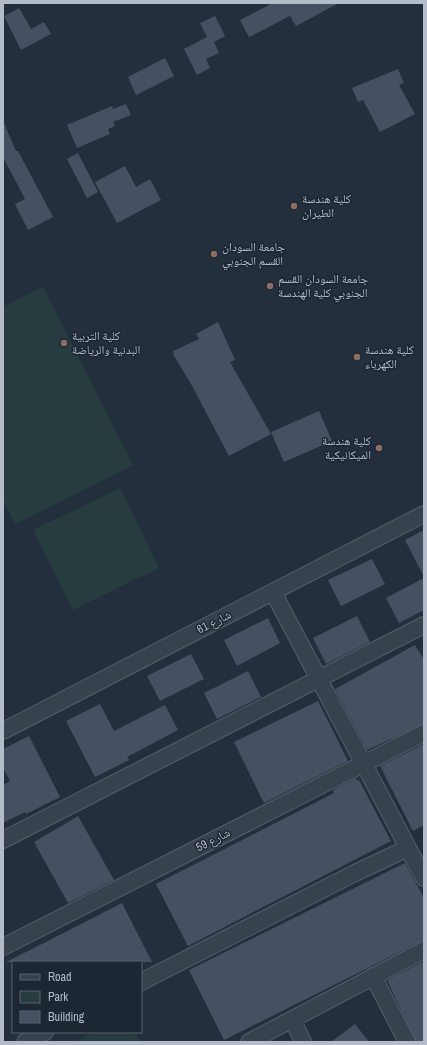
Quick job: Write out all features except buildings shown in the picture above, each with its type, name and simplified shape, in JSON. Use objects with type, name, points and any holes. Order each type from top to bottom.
[{"type":"street","name":"شارع 61","points":[[3,731],[424,514]]},
{"type":"street","points":[[273,592],[320,678],[424,878]]},
{"type":"street","points":[[3,840],[424,625]]},
{"type":"street","name":"شارع 59","points":[[3,947],[424,733]]},
{"type":"street","points":[[142,981],[355,873],[408,848]]},
{"type":"street","points":[[249,1042],[424,950]]},
{"type":"street","points":[[373,976],[407,1042]]},
{"type":"street","points":[[292,1019],[304,1042]]},
{"type":"street","points":[[25,1042],[43,1033]]},
{"type":"green space","points":[[43,287],[133,465],[15,524],[3,500],[3,307]]},
{"type":"green space","points":[[120,488],[159,568],[73,610],[33,530]]},
{"type":"green space","points":[[91,1033],[136,1033],[140,1042],[75,1042]]},
{"type":"place","name":"كلية هندسة الطيران","points":[[294,206]]},
{"type":"place","name":"جامعة السودان القسم الجنوبي","points":[[214,254]]},
{"type":"place","name":"جامعة السودان القسم الجنوبي كلية الهندسة","points":[[270,286]]},
{"type":"place","name":"كلية التربية البدنية والرياضة","points":[[64,343]]},
{"type":"place","name":"كلية هندسة الكهرباء","points":[[357,357]]},
{"type":"place","name":"كلية هندسة الميكانيكية","points":[[379,448]]}]
